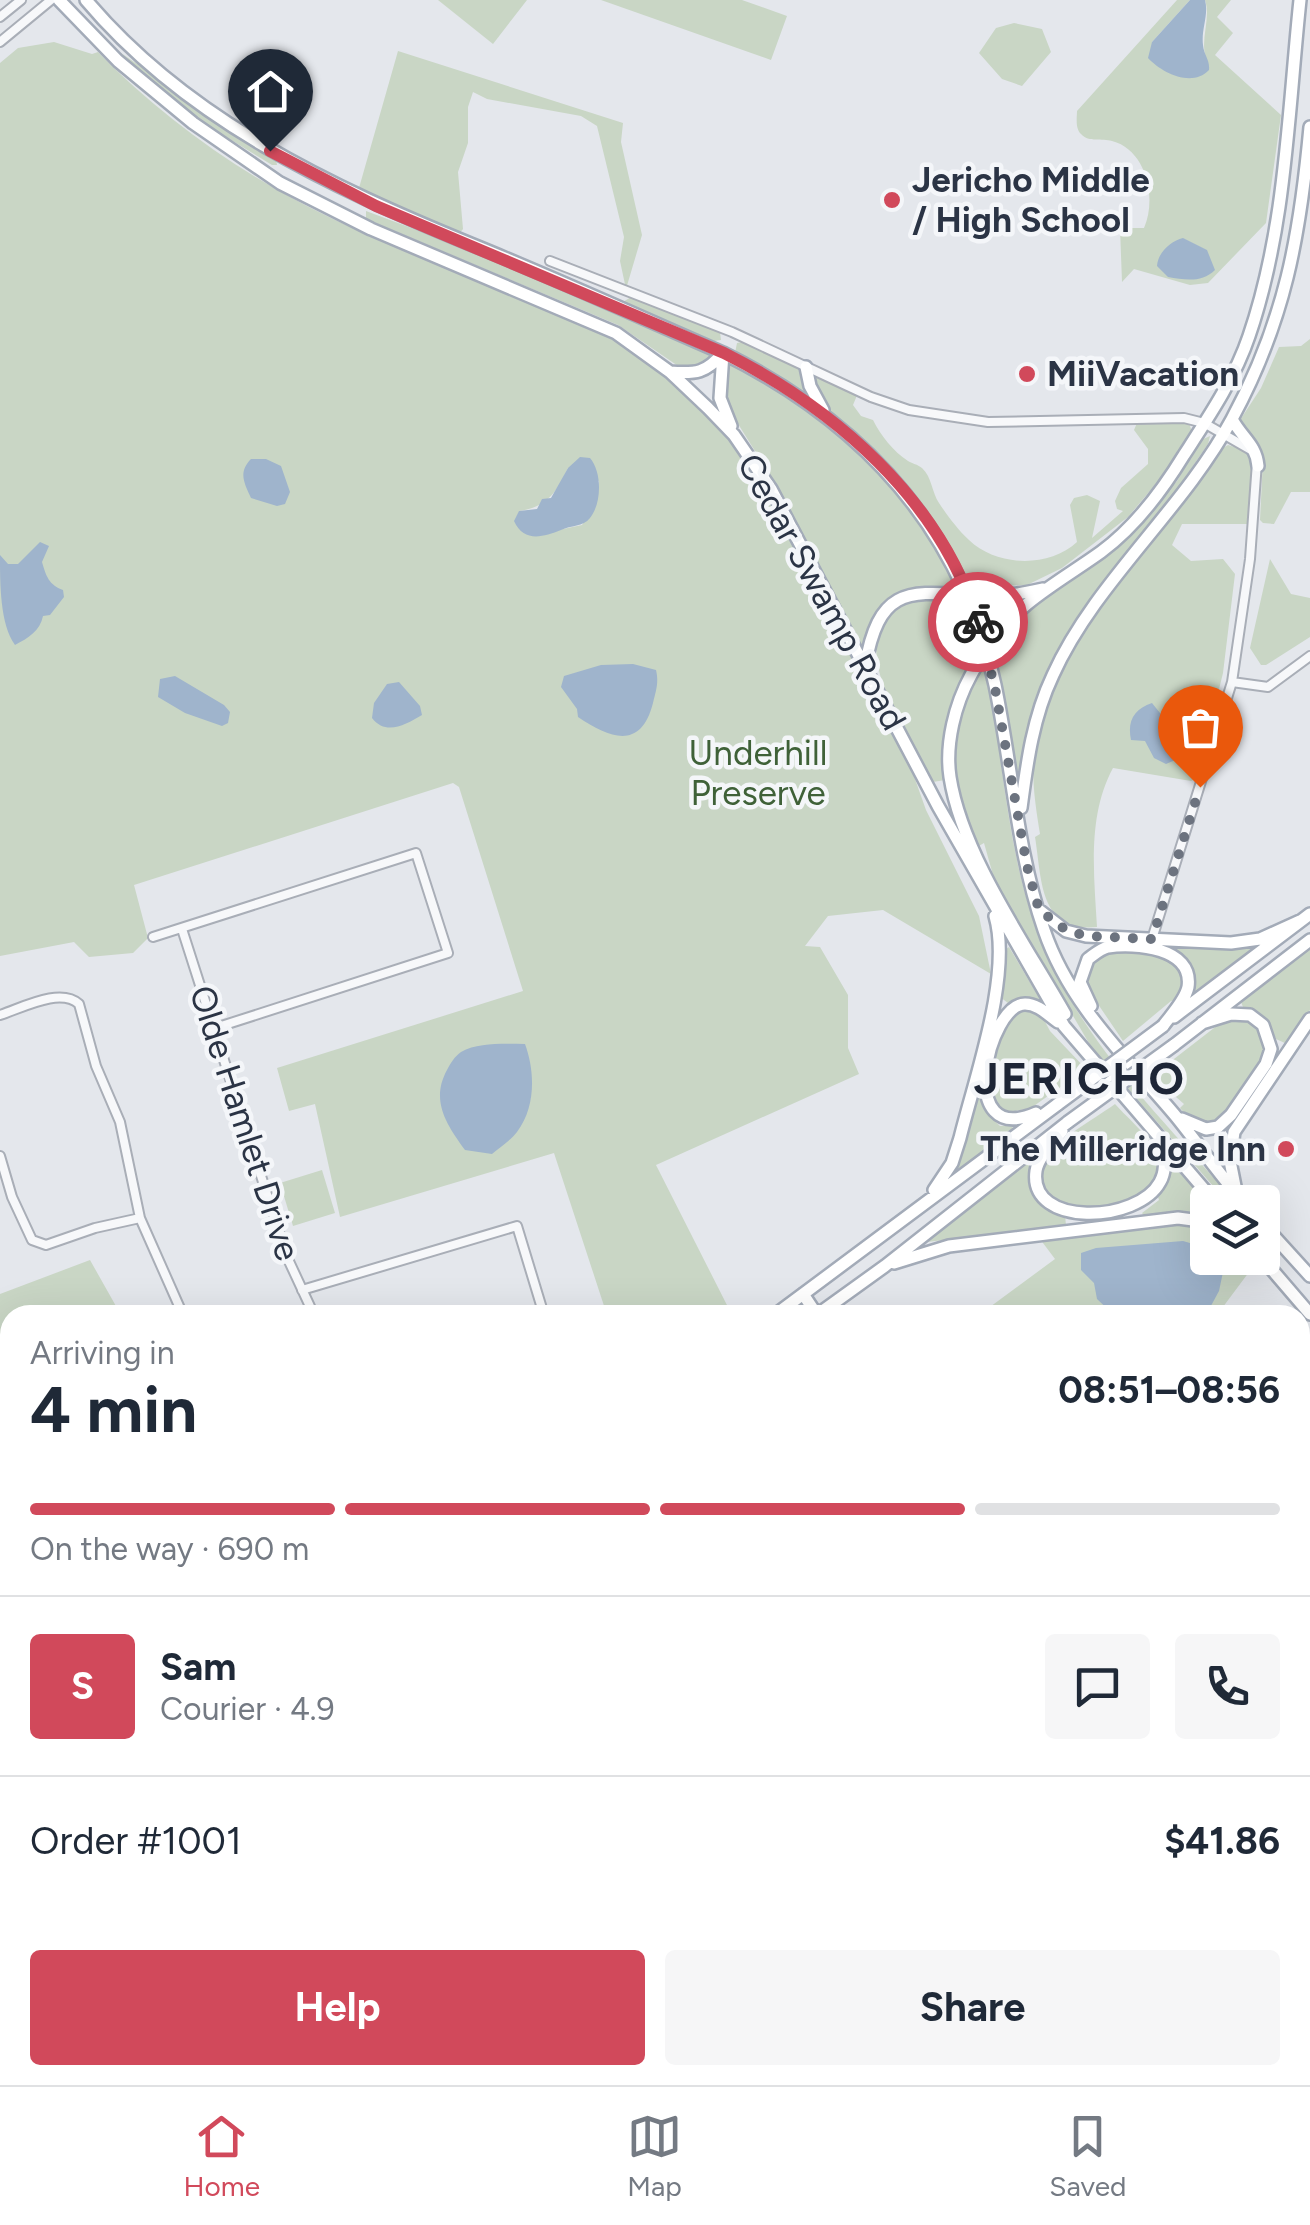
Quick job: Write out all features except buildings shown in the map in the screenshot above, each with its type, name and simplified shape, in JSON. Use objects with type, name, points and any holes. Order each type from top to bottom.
[{"type":"main road","name":"Cedar Swamp Road","points":[[59,0],[136,76],[193,123],[280,182],[371,230],[595,322],[641,349],[670,372],[734,435],[771,489],[990,897],[1064,1026],[1111,1085]]},
{"type":"main road","points":[[86,0],[146,60],[280,157],[376,206],[724,353],[775,380],[867,450],[911,499],[951,561],[986,646],[1043,928],[1065,979],[1102,1032],[1230,1185]]},
{"type":"main road","points":[[1200,1185],[1111,1085],[1001,902],[958,812],[949,773],[952,727],[966,684],[986,646],[1008,620],[1102,551],[1136,519],[1204,423],[1248,338],[1278,220],[1300,0]]},
{"type":"main road","points":[[1019,817],[1035,722],[1065,650],[1201,469],[1232,419],[1263,356],[1285,296],[1298,232],[1310,125],[1288,122]]},
{"type":"main road","points":[[670,372],[695,374],[709,370],[724,353]]},
{"type":"main road","points":[[724,353],[720,398],[734,435]]},
{"type":"main road","points":[[806,367],[817,402],[831,421]]},
{"type":"main road","points":[[1232,419],[1255,446],[1258,466]]},
{"type":"main road","points":[[865,667],[875,624],[896,602],[922,592],[1017,595],[1047,588]]},
{"type":"main road","points":[[929,1197],[956,1151],[1000,976],[999,930],[990,897]]},
{"type":"main road","points":[[1039,910],[1066,930],[1086,936],[1231,943],[1260,938],[1306,917]]},
{"type":"main road","points":[[788,1305],[1306,917]]},
{"type":"main road","points":[[831,1305],[1310,940]]},
{"type":"main road","points":[[1102,1032],[1080,982],[1088,959],[1109,947],[1163,951],[1179,960],[1186,971],[1188,986],[1162,1026]]},
{"type":"main road","points":[[1058,1104],[1022,1119],[1000,1117],[991,1109],[984,1086],[999,1023],[1008,1010],[1018,1004],[1035,1005],[1064,1026]]},
{"type":"main road","points":[[1174,1114],[1206,1130],[1218,1127],[1270,1056],[1269,1035],[1250,1014],[1231,1014],[1202,1023]]},
{"type":"main road","points":[[1237,1185],[1230,1161],[1234,1132],[1310,1019]]},
{"type":"main road","points":[[1068,1122],[1038,1164],[1036,1176],[1039,1189],[1049,1200],[1071,1212],[1111,1213],[1143,1200],[1160,1182],[1165,1164],[1163,1143]]},
{"type":"main road","points":[[886,1266],[949,1246],[1190,1220]]},
{"type":"main road","points":[[1280,1243],[1310,1276]]},
{"type":"main road","points":[[1277,1275],[1302,1305]]},
{"type":"main road","points":[[803,1294],[810,1305]]},
{"type":"street","points":[[0,17],[21,0]]},
{"type":"street","points":[[0,42],[51,0]]},
{"type":"street","points":[[550,261],[732,332],[889,405],[949,418],[1005,422],[1184,418],[1204,423],[1250,449],[1258,466],[1250,558],[1232,682],[1152,939]]},
{"type":"street","points":[[606,303],[634,292]]},
{"type":"street","points":[[724,353],[732,332]]},
{"type":"street","points":[[1232,682],[1268,686],[1310,656]]},
{"type":"street","points":[[153,937],[416,853],[448,953],[212,1029]]},
{"type":"street","name":"Olde Hamlet Drive","points":[[182,929],[287,1257],[309,1305]]},
{"type":"street","points":[[0,1015],[57,997],[72,998],[80,1004],[96,1066],[120,1122],[140,1218],[179,1305]]},
{"type":"street","points":[[0,1156],[12,1198],[32,1240],[38,1243],[46,1245],[94,1228],[140,1218]]},
{"type":"street","points":[[302,1290],[517,1226],[541,1305]]},
{"type":"green space","points":[[438,0],[527,0],[493,44]]},
{"type":"green space","points":[[601,0],[742,0],[787,16],[771,60]]},
{"type":"green space","points":[[1177,0],[1190,0],[1152,42],[1205,55],[1205,0],[1231,0],[1217,17],[1233,33],[1215,55],[1281,115],[1266,223],[1208,283],[1190,285],[1134,269],[1122,282],[1120,228],[1144,228],[1149,203],[1146,177],[1134,154],[1124,146],[1081,134],[1077,111]]},
{"type":"green space","points":[[1014,23],[1042,29],[1051,52],[1022,86],[1002,79],[979,53],[996,28]]},
{"type":"green space","name":"Underhill Preserve","points":[[54,42],[92,54],[98,52],[170,117],[278,190],[360,232],[557,312],[618,343],[698,405],[743,457],[774,505],[910,765],[926,810],[979,916],[991,974],[883,910],[828,916],[805,946],[820,947],[848,995],[848,1048],[859,1074],[656,1165],[727,1305],[604,1305],[554,1153],[340,1217],[315,1104],[289,1111],[277,1068],[523,991],[459,787],[453,783],[134,885],[148,938],[133,953],[89,957],[74,942],[0,956],[0,63],[18,48]],"holes":[[[568,468],[599,481],[596,503],[582,525],[558,530],[519,511],[550,497]]]},
{"type":"green space","points":[[398,51],[623,123],[621,142],[642,235],[626,289],[620,261],[624,237],[597,126],[581,116],[487,99],[473,92],[468,107],[468,143],[458,172],[463,229],[459,234],[357,195]]},
{"type":"green space","points":[[121,53],[276,159],[277,165],[189,114]]},
{"type":"green space","points":[[366,211],[465,248],[714,356],[706,368],[681,368],[618,325],[366,219]]},
{"type":"green space","points":[[633,296],[720,332],[721,340],[714,341],[621,303]]},
{"type":"green space","points":[[1310,339],[1310,492],[1291,492],[1274,524],[1263,523],[1263,459],[1255,440],[1239,425],[1240,420],[1261,388],[1279,347],[1301,346]]},
{"type":"green space","points":[[737,343],[802,369],[811,396],[735,353]]},
{"type":"green space","points":[[729,360],[802,406],[862,456],[913,515],[959,588],[924,588],[896,596],[875,615],[862,649],[770,475],[730,411],[726,386]]},
{"type":"green space","points":[[807,369],[858,393],[853,405],[861,416],[873,420],[892,448],[925,472],[939,503],[961,532],[981,549],[1008,559],[1038,560],[1077,542],[1070,505],[1074,498],[1087,495],[1100,501],[1092,538],[1123,511],[1117,509],[1115,501],[1121,488],[1148,464],[1148,449],[1134,430],[1137,423],[1189,423],[1192,432],[1181,454],[1128,517],[1062,568],[1027,585],[978,587],[965,579],[930,523],[833,421]]},
{"type":"green space","points":[[1210,436],[1172,496],[1066,642],[1037,703],[1019,778],[1015,777],[991,648],[1037,605],[1112,552],[1177,481],[1201,440]]},
{"type":"green space","points":[[1228,445],[1247,451],[1252,459],[1249,524],[1182,524],[1172,545],[1191,561],[1223,559],[1235,574],[1223,673],[1197,778],[1191,781],[1113,768],[1096,825],[1097,927],[1078,927],[1064,922],[1047,900],[1035,837],[1040,834],[1034,753],[1048,702],[1065,663],[1112,587]]},
{"type":"green space","points":[[1270,559],[1291,594],[1310,598],[1310,637],[1261,665],[1250,648]]},
{"type":"green space","points":[[926,597],[964,600],[981,647],[953,711],[946,744],[945,780],[933,782],[891,706],[876,650],[880,626],[896,608]]},
{"type":"green space","points":[[981,665],[985,666],[1022,880],[1041,941],[1058,978],[1127,1079],[1220,1185],[1212,1185],[1090,1045],[995,882],[984,843],[977,847],[958,795],[957,745],[968,696]]},
{"type":"green space","points":[[1256,941],[1258,945],[1189,999],[1187,958],[1168,944]]},
{"type":"green space","points":[[1009,947],[1041,1001],[1038,1003],[1017,999],[1008,1003],[1000,997]]},
{"type":"green space","points":[[1310,949],[1310,1010],[1287,1044],[1276,1039],[1267,1019],[1243,1007],[1241,1002]]},
{"type":"green space","points":[[1110,951],[1163,955],[1182,969],[1184,981],[1178,1000],[1171,1001],[1123,1041],[1085,985],[1093,961]]},
{"type":"green space","points":[[1027,1006],[1042,1016],[1050,1031],[1086,1069],[1031,1108],[1012,1115],[996,1105],[989,1083],[1006,1019]]},
{"type":"green space","points":[[1234,1017],[1261,1027],[1265,1046],[1261,1057],[1220,1119],[1209,1125],[1189,1119],[1180,1108],[1184,1104],[1152,1076],[1223,1021]]},
{"type":"green space","points":[[978,1084],[984,1110],[1000,1126],[1010,1125],[1014,1129],[948,1179]]},
{"type":"green space","points":[[1115,1104],[1156,1152],[1156,1179],[1144,1193],[1124,1203],[1078,1206],[1058,1199],[1044,1187],[1044,1161],[1060,1142]]},
{"type":"green space","points":[[1035,1156],[1032,1185],[1065,1214],[1066,1226],[927,1242]]},
{"type":"green space","points":[[1173,1165],[1190,1185],[1190,1214],[1145,1217],[1142,1213],[1159,1200],[1157,1194]]},
{"type":"green space","points":[[322,1170],[335,1213],[293,1226],[280,1183]]},
{"type":"green space","points":[[1179,1223],[1190,1224],[1190,1275],[1247,1275],[1224,1305],[993,1305],[1055,1259],[1040,1239]]},
{"type":"green space","points":[[90,1260],[115,1305],[0,1305],[0,1294]]},
{"type":"water","points":[[1190,0],[1205,0],[1203,45],[1209,70],[1186,78],[1161,69],[1148,58],[1152,42]]},
{"type":"water","points":[[1183,238],[1207,250],[1215,270],[1199,279],[1187,280],[1168,277],[1157,266],[1166,248]]},
{"type":"water","points":[[580,457],[590,458],[598,479],[597,504],[590,518],[547,535],[523,533],[514,521],[519,511],[537,509],[542,499],[551,498],[568,468]]},
{"type":"water","points":[[251,459],[266,459],[281,466],[290,492],[285,504],[277,506],[251,498],[243,473]]},
{"type":"water","points":[[40,542],[49,546],[42,562],[47,576],[63,590],[64,597],[50,615],[43,616],[33,634],[15,645],[4,615],[0,555],[8,564],[18,564]]},
{"type":"water","points":[[633,664],[656,670],[657,675],[653,703],[641,728],[633,734],[613,735],[578,717],[577,709],[561,687],[564,676],[601,665]]},
{"type":"water","points":[[175,676],[224,705],[230,712],[228,723],[222,726],[185,713],[158,697],[160,679]]},
{"type":"water","points":[[399,682],[420,706],[422,715],[402,725],[383,727],[372,718],[374,703],[387,684]]},
{"type":"water","points":[[1152,703],[1172,728],[1183,735],[1180,758],[1166,764],[1154,758],[1145,741],[1131,740],[1133,717]]},
{"type":"water","points":[[525,1044],[532,1089],[523,1122],[515,1135],[492,1154],[465,1150],[447,1122],[440,1102],[448,1068],[468,1049]]},
{"type":"water","points":[[1183,1241],[1190,1243],[1190,1275],[1222,1275],[1219,1291],[1211,1305],[1103,1305],[1097,1299],[1094,1283],[1081,1270],[1081,1253],[1096,1248]]},
{"type":"way so far","points":[[978,622],[1039,910],[1066,930],[1086,936],[1152,939],[1200,787]]},
{"type":"place","name":"Jericho Middle / High School","points":[[892,200]]},
{"type":"place","name":"MiiVacation","points":[[1027,374]]},
{"type":"place","name":"The Milleridge Inn","points":[[1286,1149]]},
{"type":"district","name":"JERICHO","points":[[1080,1078]]},
{"type":"route","points":[[270,151],[376,206],[724,353],[775,380],[867,450],[911,499],[951,561],[978,622]]}]
